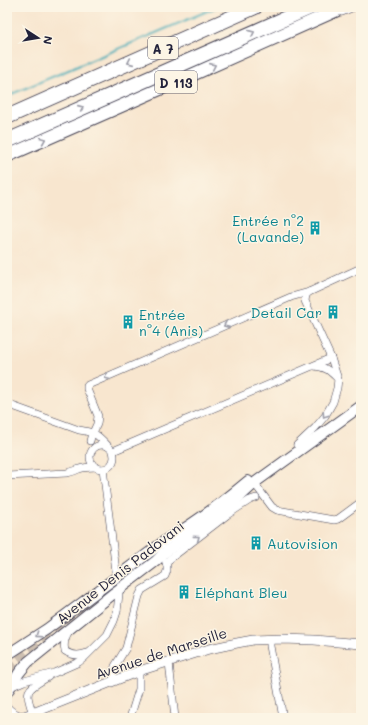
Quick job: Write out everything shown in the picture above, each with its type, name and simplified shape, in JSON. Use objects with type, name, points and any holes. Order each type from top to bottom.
[{"type":"highway","name":"A 7","points":[[7,117],[255,7]]},
{"type":"highway","name":"A 7","points":[[7,141],[311,7]]},
{"type":"highway","points":[[7,111],[71,89]]},
{"type":"main road","name":"D 113","points":[[7,156],[344,7]]},
{"type":"main road","name":"Avenue Denis Padovani","points":[[7,655],[47,629],[166,540],[235,497],[361,406]]},
{"type":"main road","name":"Avenue Denis Padovani","points":[[8,689],[28,662],[162,559],[235,497],[252,478],[297,445]]},
{"type":"main road","points":[[162,559],[142,567],[88,606],[97,596],[170,542],[183,530]]},
{"type":"street","points":[[289,32],[354,7]]},
{"type":"street","points":[[116,571],[100,468],[92,463],[90,441],[97,424],[98,416],[87,386],[291,297],[309,292],[361,268]]},
{"type":"street","points":[[297,445],[325,416],[333,402],[338,379],[331,358],[305,301],[306,295],[309,292]]},
{"type":"street","points":[[79,469],[97,446],[101,445],[110,449],[331,358]]},
{"type":"street","points":[[313,366],[323,367],[330,371],[338,379]]},
{"type":"street","points":[[7,404],[78,430],[93,433],[110,449],[114,458],[109,467],[88,467],[66,473],[7,476]]},
{"type":"street","points":[[78,430],[87,436],[90,441]]},
{"type":"street","points":[[257,481],[257,487],[265,500],[272,508],[278,510],[334,520],[338,519],[361,502]]},
{"type":"street","points":[[235,497],[249,497],[265,500]]},
{"type":"street","points":[[115,681],[113,675],[115,666],[126,648],[139,596],[142,590],[165,576],[167,571],[167,567],[162,559],[250,500],[256,498]]},
{"type":"street","points":[[33,713],[28,697],[29,690],[32,686],[54,673],[79,662],[107,636],[117,612],[119,594]]},
{"type":"street","points":[[72,627],[66,635],[64,641],[65,651],[73,655],[82,655],[90,652]]},
{"type":"street","points":[[270,639],[283,718]]},
{"type":"street","name":"Avenue de Marseille","points":[[7,708],[10,712],[20,718],[139,671],[209,650],[253,640],[314,640],[361,644]]},
{"type":"street","points":[[169,662],[175,718]]},
{"type":"street","points":[[130,718],[139,688],[139,671]]},
{"type":"street","points":[[8,689],[24,681],[54,673]]},
{"type":"waterway","points":[[7,96],[217,7]]},
{"type":"tunnel","points":[[7,669],[88,606]]},
{"type":"place","name":"Entrée n°2 (Lavande)","points":[[315,228]]},
{"type":"place","name":"Detail Car","points":[[333,312]]},
{"type":"place","name":"Entrée n°4 (Anis)","points":[[128,322]]},
{"type":"place","name":"Autovision","points":[[256,543]]},
{"type":"place","name":"Eléphant Bleu","points":[[184,592]]}]
